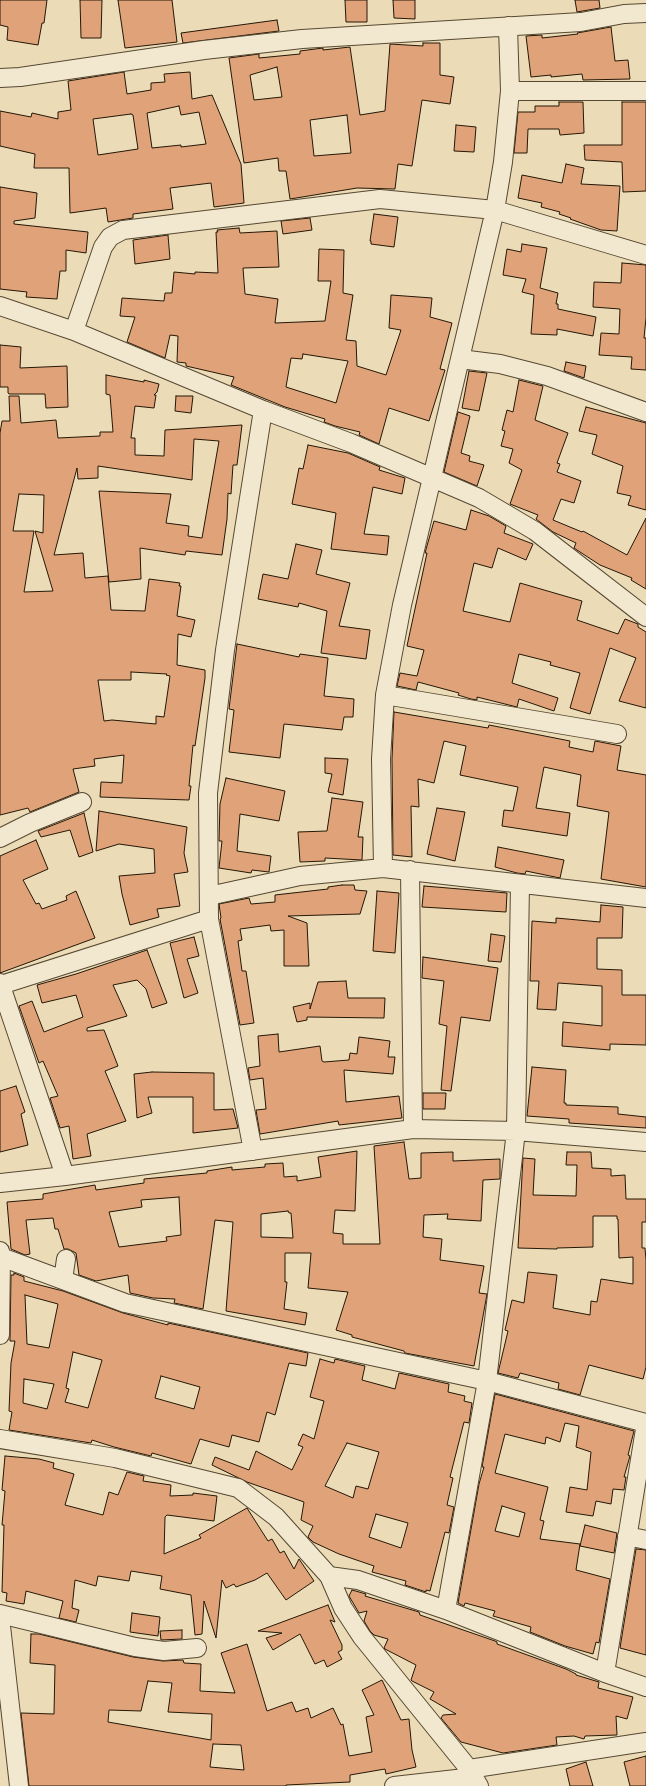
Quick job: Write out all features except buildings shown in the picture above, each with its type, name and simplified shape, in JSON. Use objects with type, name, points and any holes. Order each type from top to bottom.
[{"type":"street","points":[[0,78],[20,77],[204,50],[302,38],[581,22],[624,14],[646,13]]},
{"type":"street","points":[[383,868],[381,759],[385,695],[402,604],[495,210],[503,162],[510,91],[508,26]]},
{"type":"street","points":[[510,91],[646,91]]},
{"type":"street","points":[[74,331],[103,247],[110,237],[123,230],[380,199],[495,210],[646,255]]},
{"type":"street","points":[[0,306],[74,331],[263,410],[351,443],[479,498],[535,531],[646,617]]},
{"type":"street","points":[[460,359],[500,364],[547,376],[646,412]]},
{"type":"street","points":[[253,1151],[209,919],[208,793],[225,650],[263,410]]},
{"type":"street","points":[[385,695],[618,734]]},
{"type":"street","points":[[0,838],[30,823],[82,802]]},
{"type":"street","points":[[209,896],[300,876],[383,868],[646,898]]},
{"type":"street","points":[[410,870],[413,1129]]},
{"type":"street","points":[[446,1610],[487,1381],[516,1131],[520,884]]},
{"type":"street","points":[[64,1176],[1,984],[209,919]]},
{"type":"street","points":[[0,1183],[64,1176],[413,1129],[516,1131],[646,1142]]},
{"type":"street","points":[[0,1335],[1,1254],[63,1280],[125,1303],[487,1381],[646,1423],[605,1673]]},
{"type":"street","points":[[63,1280],[66,1259]]},
{"type":"street","points":[[0,1439],[115,1458],[238,1488],[276,1517],[329,1576],[343,1608],[362,1637],[474,1777]]},
{"type":"street","points":[[627,1536],[646,1540]]},
{"type":"street","points":[[329,1576],[358,1580],[446,1610],[605,1673],[646,1686]]},
{"type":"street","points":[[0,1614],[135,1647],[164,1651],[197,1648]]},
{"type":"street","points":[[0,1617],[19,1786]]},
{"type":"street","points":[[394,1786],[474,1777],[646,1742]]}]
